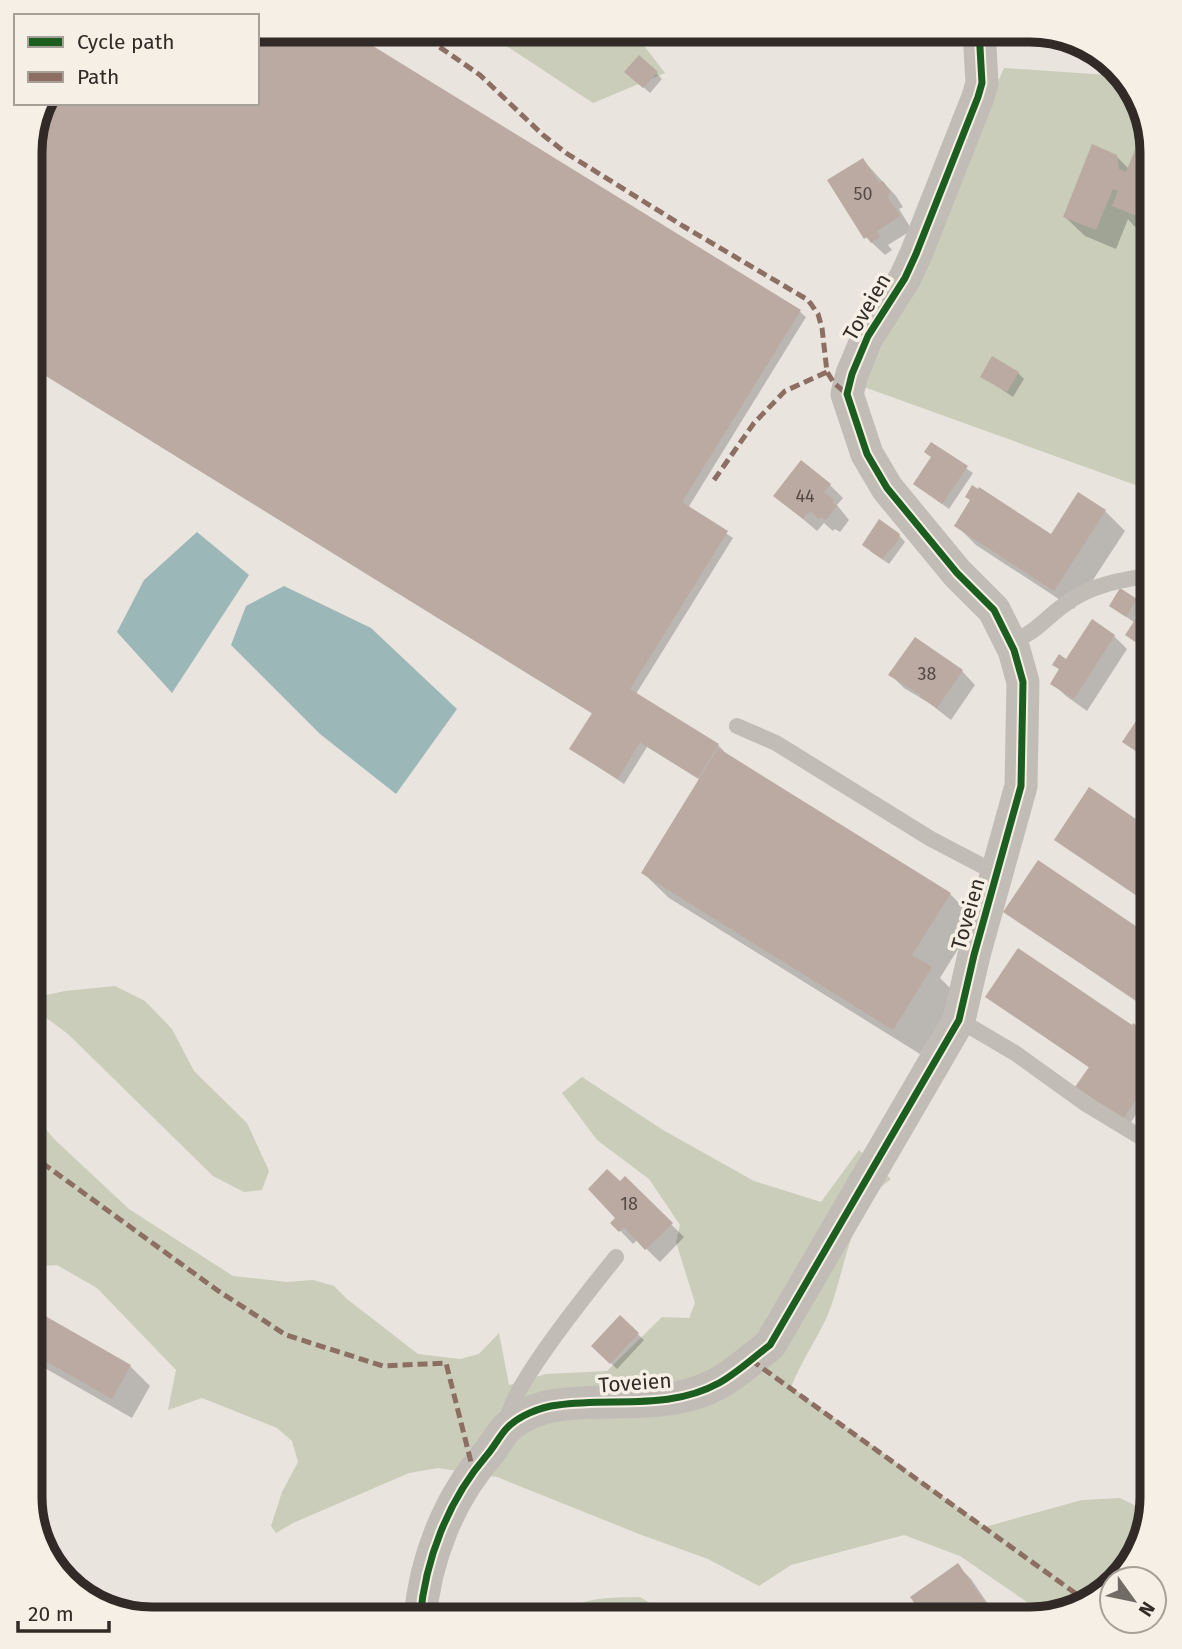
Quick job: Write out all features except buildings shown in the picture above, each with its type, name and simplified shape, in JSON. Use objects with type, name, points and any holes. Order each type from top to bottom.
[{"type":"street","name":"Toveien","points":[[421,1607],[430,1562],[447,1517],[473,1470],[507,1428],[523,1416],[556,1405],[654,1402],[688,1396],[720,1383],[770,1345],[960,1020],[974,955],[1021,786],[1023,682],[1010,642],[994,610],[957,573],[887,488],[867,454],[846,394],[868,336],[905,278],[916,254],[978,97],[982,83],[980,42]]},
{"type":"lane","points":[[1010,642],[1028,636],[1077,596],[1118,580],[1140,577]]},
{"type":"lane","points":[[737,726],[776,743],[931,839],[998,874]]},
{"type":"lane","points":[[960,1020],[1016,1053],[1086,1104],[1140,1137]]},
{"type":"lane","points":[[507,1428],[507,1413],[532,1370],[616,1258]]},
{"type":"green space","points":[[500,42],[641,42],[665,73],[593,103]]},
{"type":"green space","points":[[1004,68],[1109,75],[1132,110],[1139,137],[1140,487],[864,387]]},
{"type":"green space","points":[[115,986],[145,1001],[172,1029],[194,1071],[247,1123],[269,1171],[262,1190],[244,1192],[213,1176],[68,1034],[42,1015],[42,996]]},
{"type":"green space","points":[[582,1077],[663,1130],[754,1181],[821,1202],[859,1150],[891,1179],[876,1192],[856,1225],[826,1319],[791,1387],[985,1527],[1082,1500],[1120,1498],[1139,1508],[1132,1539],[1117,1564],[1098,1565],[1098,1583],[1072,1599],[1034,1607],[960,1556],[904,1535],[791,1565],[759,1586],[708,1559],[497,1477],[438,1468],[409,1473],[293,1523],[276,1533],[271,1526],[282,1492],[298,1462],[292,1441],[277,1428],[202,1398],[168,1410],[176,1370],[97,1288],[57,1265],[42,1266],[42,1124],[129,1209],[233,1276],[287,1282],[313,1280],[334,1286],[418,1354],[460,1359],[479,1354],[499,1333],[509,1385],[546,1374],[607,1371],[662,1317],[689,1318],[695,1303],[676,1242],[680,1225],[649,1179],[597,1140],[562,1093]]},
{"type":"green space","points":[[640,1597],[656,1607],[574,1607],[587,1601]]},
{"type":"water","points":[[197,532],[249,575],[172,693],[117,632],[144,580]]},
{"type":"water","points":[[284,586],[371,628],[457,709],[396,794],[320,734],[231,645],[246,606]]},
{"type":"marked path","points":[[432,42],[480,75],[543,135],[566,153],[808,300],[818,314],[822,328],[827,372],[834,383],[847,394]]},
{"type":"marked path","points":[[714,480],[754,423],[785,391],[827,372]]},
{"type":"marked path","points":[[42,1163],[217,1290],[286,1335],[383,1366],[446,1363],[473,1470]]},
{"type":"marked path","points":[[751,1360],[1079,1595]]},
{"type":"cycle path","points":[[422,1607],[433,1553],[450,1511],[473,1473],[511,1424],[530,1413],[551,1406],[640,1402],[700,1392],[726,1379],[770,1345],[959,1020],[974,955],[1021,786],[1023,682],[1014,650],[994,610],[957,573],[887,488],[867,454],[847,394],[852,374],[868,336],[905,278],[916,254],[978,97],[982,83],[980,42]]}]
